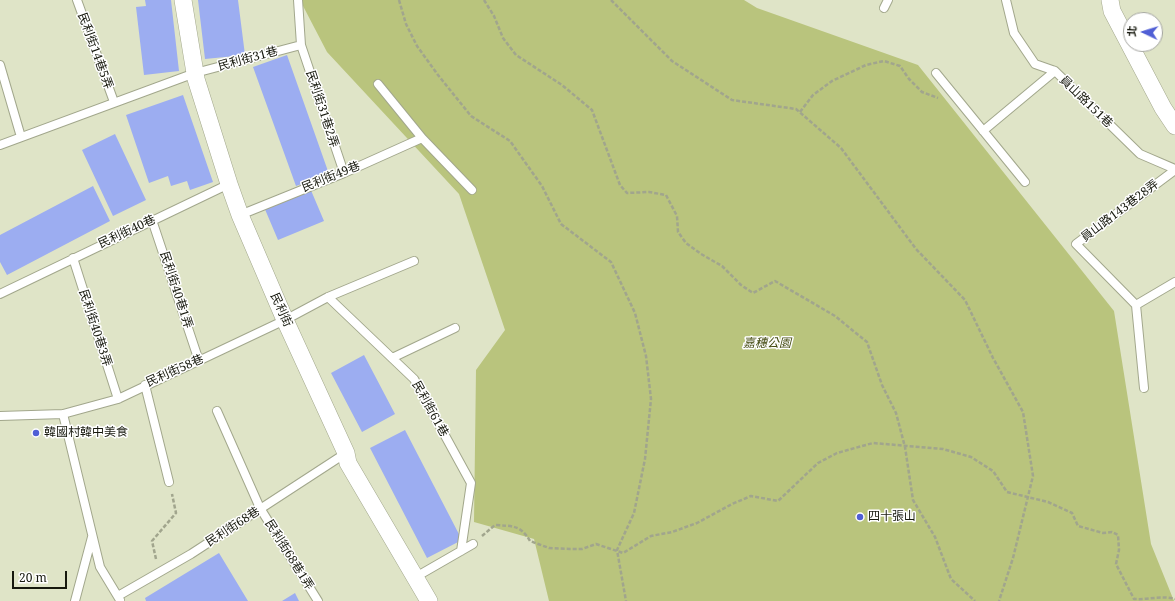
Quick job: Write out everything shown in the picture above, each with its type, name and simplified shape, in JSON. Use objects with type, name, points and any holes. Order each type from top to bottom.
[{"type":"street","name":"民利街","points":[[184,0],[196,73],[229,184],[240,215],[285,320],[346,453],[348,463],[414,578],[429,601]]},
{"type":"street","points":[[1110,0],[1112,11],[1163,108],[1175,126]]},
{"type":"lane","name":"民利街14巷5弄","points":[[77,0],[114,102]]},
{"type":"lane","name":"民利街31巷2弄","points":[[298,0],[301,45],[344,173]]},
{"type":"lane","points":[[884,8],[888,0]]},
{"type":"lane","name":"員山路151巷","points":[[1006,0],[1014,33],[1035,64],[1054,71],[1140,154],[1175,169]]},
{"type":"lane","name":"民利街31巷","points":[[0,146],[20,136],[196,73],[301,45]]},
{"type":"lane","points":[[0,66],[20,136]]},
{"type":"lane","points":[[983,131],[1054,71]]},
{"type":"lane","points":[[936,73],[1025,182]]},
{"type":"lane","points":[[378,84],[422,138],[472,190]]},
{"type":"lane","name":"民利街49巷","points":[[240,215],[344,173],[422,138]]},
{"type":"lane","name":"員山路143巷28弄","points":[[1136,305],[1076,244],[1175,169]]},
{"type":"lane","name":"民利街40巷","points":[[0,294],[229,184]]},
{"type":"lane","name":"民利街40巷1弄","points":[[152,220],[199,361]]},
{"type":"lane","name":"民利街40巷3弄","points":[[73,258],[118,399]]},
{"type":"lane","points":[[285,320],[328,297],[414,261]]},
{"type":"lane","points":[[1144,388],[1136,305],[1175,282]]},
{"type":"lane","name":"民利街61巷","points":[[328,297],[414,378],[471,483],[461,551]]},
{"type":"lane","name":"民利街58巷","points":[[0,416],[63,414],[118,399],[285,320]]},
{"type":"lane","points":[[392,358],[455,328]]},
{"type":"lane","points":[[145,385],[169,482]]},
{"type":"lane","name":"民利街68巷1弄","points":[[217,411],[260,508],[318,601]]},
{"type":"lane","points":[[63,414],[100,567],[119,599]]},
{"type":"lane","name":"民利街68巷","points":[[119,599],[346,453]]},
{"type":"lane","points":[[75,601],[92,536]]},
{"type":"lane","points":[[414,578],[473,544]]},
{"type":"path","points":[[399,0],[406,24],[417,46],[438,75],[471,116],[510,141],[542,186],[561,224],[611,262],[635,313],[646,356],[651,398],[645,459],[634,513],[617,550],[626,601]]},
{"type":"path","points":[[484,0],[494,16],[503,38],[516,55],[575,94],[592,110],[620,185],[627,193],[649,192],[666,195],[677,216],[678,232],[686,243],[722,266],[741,285],[752,293],[775,281],[835,316],[867,342],[882,385],[896,413],[906,447],[912,500],[936,537],[951,578],[975,601]]},
{"type":"path","points":[[611,0],[672,61],[732,100],[796,109],[800,112],[841,148],[916,249],[965,300],[993,358],[1023,412],[1033,476],[1029,497],[999,601]]},
{"type":"path","points":[[800,112],[813,95],[832,81],[866,65],[884,61],[900,66],[909,79],[922,92],[968,112]]},
{"type":"path","points":[[473,544],[495,525],[512,526],[524,531],[530,542],[549,548],[582,549],[596,544],[623,552],[651,536],[672,532],[697,523],[732,504],[751,496],[778,501],[818,463],[837,453],[873,443],[943,449],[971,456],[993,471],[1007,492],[1048,502],[1072,513],[1078,526],[1104,533],[1112,532],[1118,535],[1119,550],[1116,564],[1134,599],[1148,600],[1166,596],[1175,599]]},
{"type":"path","points":[[160,572],[152,541],[176,513],[169,482]]},
{"type":"green space","name":"嘉穗公園","points":[[302,0],[744,0],[757,8],[918,65],[1114,311],[1151,544],[1174,601],[549,601],[534,539],[474,522],[476,370],[505,330],[459,194],[327,52],[302,4]]},
{"type":"building","points":[[145,0],[171,0],[179,71],[144,75],[136,7],[146,6]]},
{"type":"building","points":[[198,0],[238,0],[245,55],[205,59]]},
{"type":"building","points":[[287,55],[329,174],[296,186],[253,67]]},
{"type":"building","points":[[183,95],[213,182],[190,190],[187,181],[171,186],[168,176],[149,183],[126,115]]},
{"type":"building","points":[[115,134],[146,200],[113,216],[82,150]]},
{"type":"building","points":[[93,186],[110,221],[7,275],[0,262],[0,235]]},
{"type":"building","points":[[310,188],[324,221],[278,240],[264,207]]},
{"type":"building","points":[[364,355],[395,414],[362,432],[331,373]]},
{"type":"building","points":[[405,430],[462,540],[427,558],[370,448]]},
{"type":"building","points":[[219,553],[248,601],[146,601],[145,598]]},
{"type":"building","points":[[295,593],[299,601],[282,601]]},
{"type":"place","name":"韓國村韓中美食","points":[[36,433]]},
{"type":"place","name":"四十張山","points":[[860,517]]}]
